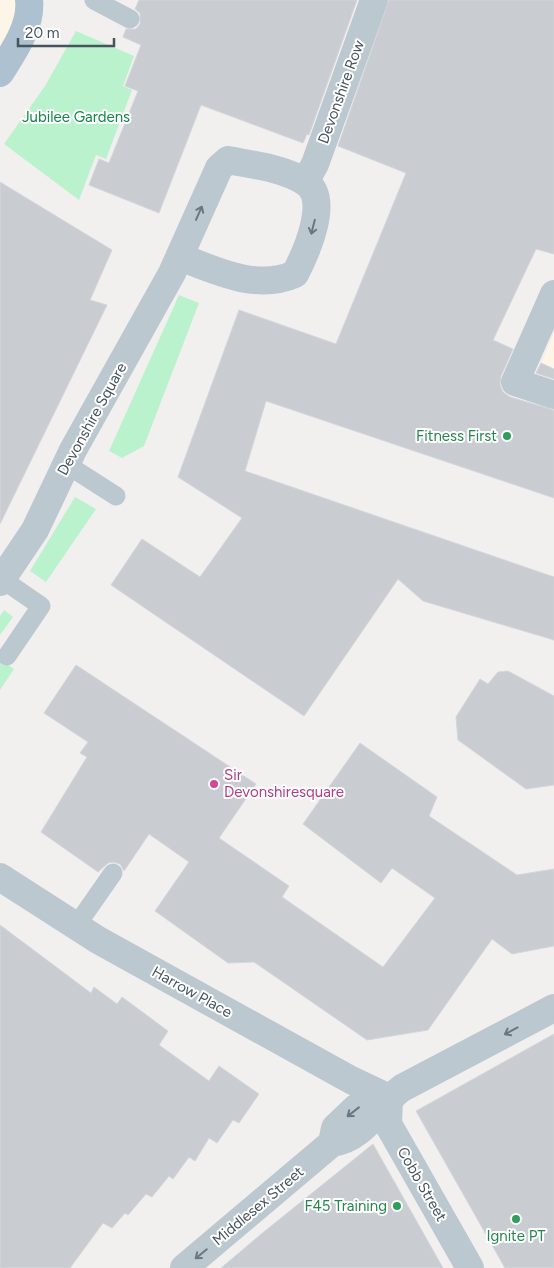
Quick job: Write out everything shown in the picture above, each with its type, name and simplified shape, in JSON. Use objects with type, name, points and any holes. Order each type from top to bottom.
[{"type":"main road","points":[[0,73],[18,45],[28,17],[28,0]]},
{"type":"street","name":"Devonshire Row","points":[[305,182],[316,164],[374,0]]},
{"type":"street","name":"Devonshire Square","points":[[1,581],[35,530],[66,464],[180,257],[219,168],[228,160],[267,167],[305,182]]},
{"type":"street","points":[[180,257],[226,275],[262,281],[282,280],[296,274],[315,224],[317,202],[312,189],[305,182]]},
{"type":"street","points":[[554,294],[515,382],[554,394]]},
{"type":"street","name":"Harrow Place","points":[[0,877],[76,926],[351,1080],[388,1098]]},
{"type":"street","name":"Middlesex Street","points":[[184,1268],[332,1143],[341,1142],[366,1128],[388,1098],[402,1088],[554,1008]]},
{"type":"street","name":"Cobb Street","points":[[388,1098],[388,1124],[470,1268]]},
{"type":"lane","points":[[94,0],[130,19]]},
{"type":"lane","points":[[66,464],[116,496]]},
{"type":"lane","name":"Devonshire Square","points":[[1,581],[41,606],[7,656]]},
{"type":"lane","points":[[76,926],[113,873]]},
{"type":"shaded area","points":[[0,0],[24,0],[0,55]]},
{"type":"shaded area","points":[[554,333],[554,373],[539,369]]},
{"type":"green space","name":"Jubilee Gardens","points":[[76,31],[134,56],[123,86],[132,90],[106,159],[96,155],[79,200],[4,144],[45,86]]},
{"type":"green space","points":[[179,295],[199,303],[144,446],[122,458],[109,451]]},
{"type":"green space","points":[[75,497],[96,509],[46,582],[30,571]]},
{"type":"green space","points":[[4,610],[13,617],[0,635],[0,616]]},
{"type":"green space","points":[[0,659],[14,669],[0,690]]},
{"type":"building","points":[[139,0],[357,0],[309,135],[307,134],[303,143],[201,105],[159,213],[89,185],[99,159],[109,163],[138,91],[125,86],[141,45],[123,37],[126,29],[136,29],[140,24],[140,13],[135,9]]},
{"type":"building","points":[[389,0],[554,0],[554,254],[536,249],[493,340],[513,349],[501,376],[500,385],[503,392],[510,397],[554,410],[554,498],[266,401],[245,471],[554,577],[554,640],[423,601],[398,579],[304,716],[111,585],[142,539],[200,577],[242,518],[178,477],[239,310],[336,344],[406,173],[338,146]]},
{"type":"building","points":[[0,182],[112,250],[90,300],[107,305],[0,524]]},
{"type":"building","points":[[541,363],[554,369],[554,379],[536,373]]},
{"type":"building","points":[[76,665],[256,784],[219,838],[289,886],[282,897],[383,967],[435,898],[392,868],[381,883],[303,824],[360,743],[437,797],[429,816],[517,875],[554,869],[554,946],[512,954],[492,939],[428,1030],[367,1040],[254,962],[228,963],[155,911],[189,862],[149,834],[124,871],[120,864],[113,862],[108,863],[98,872],[41,832],[87,757],[80,753],[88,742],[44,713]]},
{"type":"building","points":[[508,671],[554,696],[554,785],[526,789],[458,740],[456,717],[480,679],[488,684],[498,672]]},
{"type":"building","points":[[0,925],[91,993],[94,987],[117,1004],[122,997],[168,1031],[159,1045],[209,1081],[219,1066],[259,1094],[239,1123],[233,1120],[217,1143],[209,1138],[195,1161],[189,1157],[173,1179],[169,1176],[152,1197],[146,1194],[128,1215],[125,1213],[112,1228],[103,1223],[70,1268],[0,1268]]},
{"type":"building","points":[[554,1034],[554,1268],[505,1268],[416,1111]]},
{"type":"building","points":[[373,1144],[443,1268],[221,1268],[260,1235]]},
{"type":"place","name":"Fitness First","points":[[507,436]]},
{"type":"place","name":"Sir Devonshiresquare","points":[[214,784]]},
{"type":"place","name":"F45 Training","points":[[397,1206]]},
{"type":"place","name":"Ignite PT","points":[[516,1219]]}]
